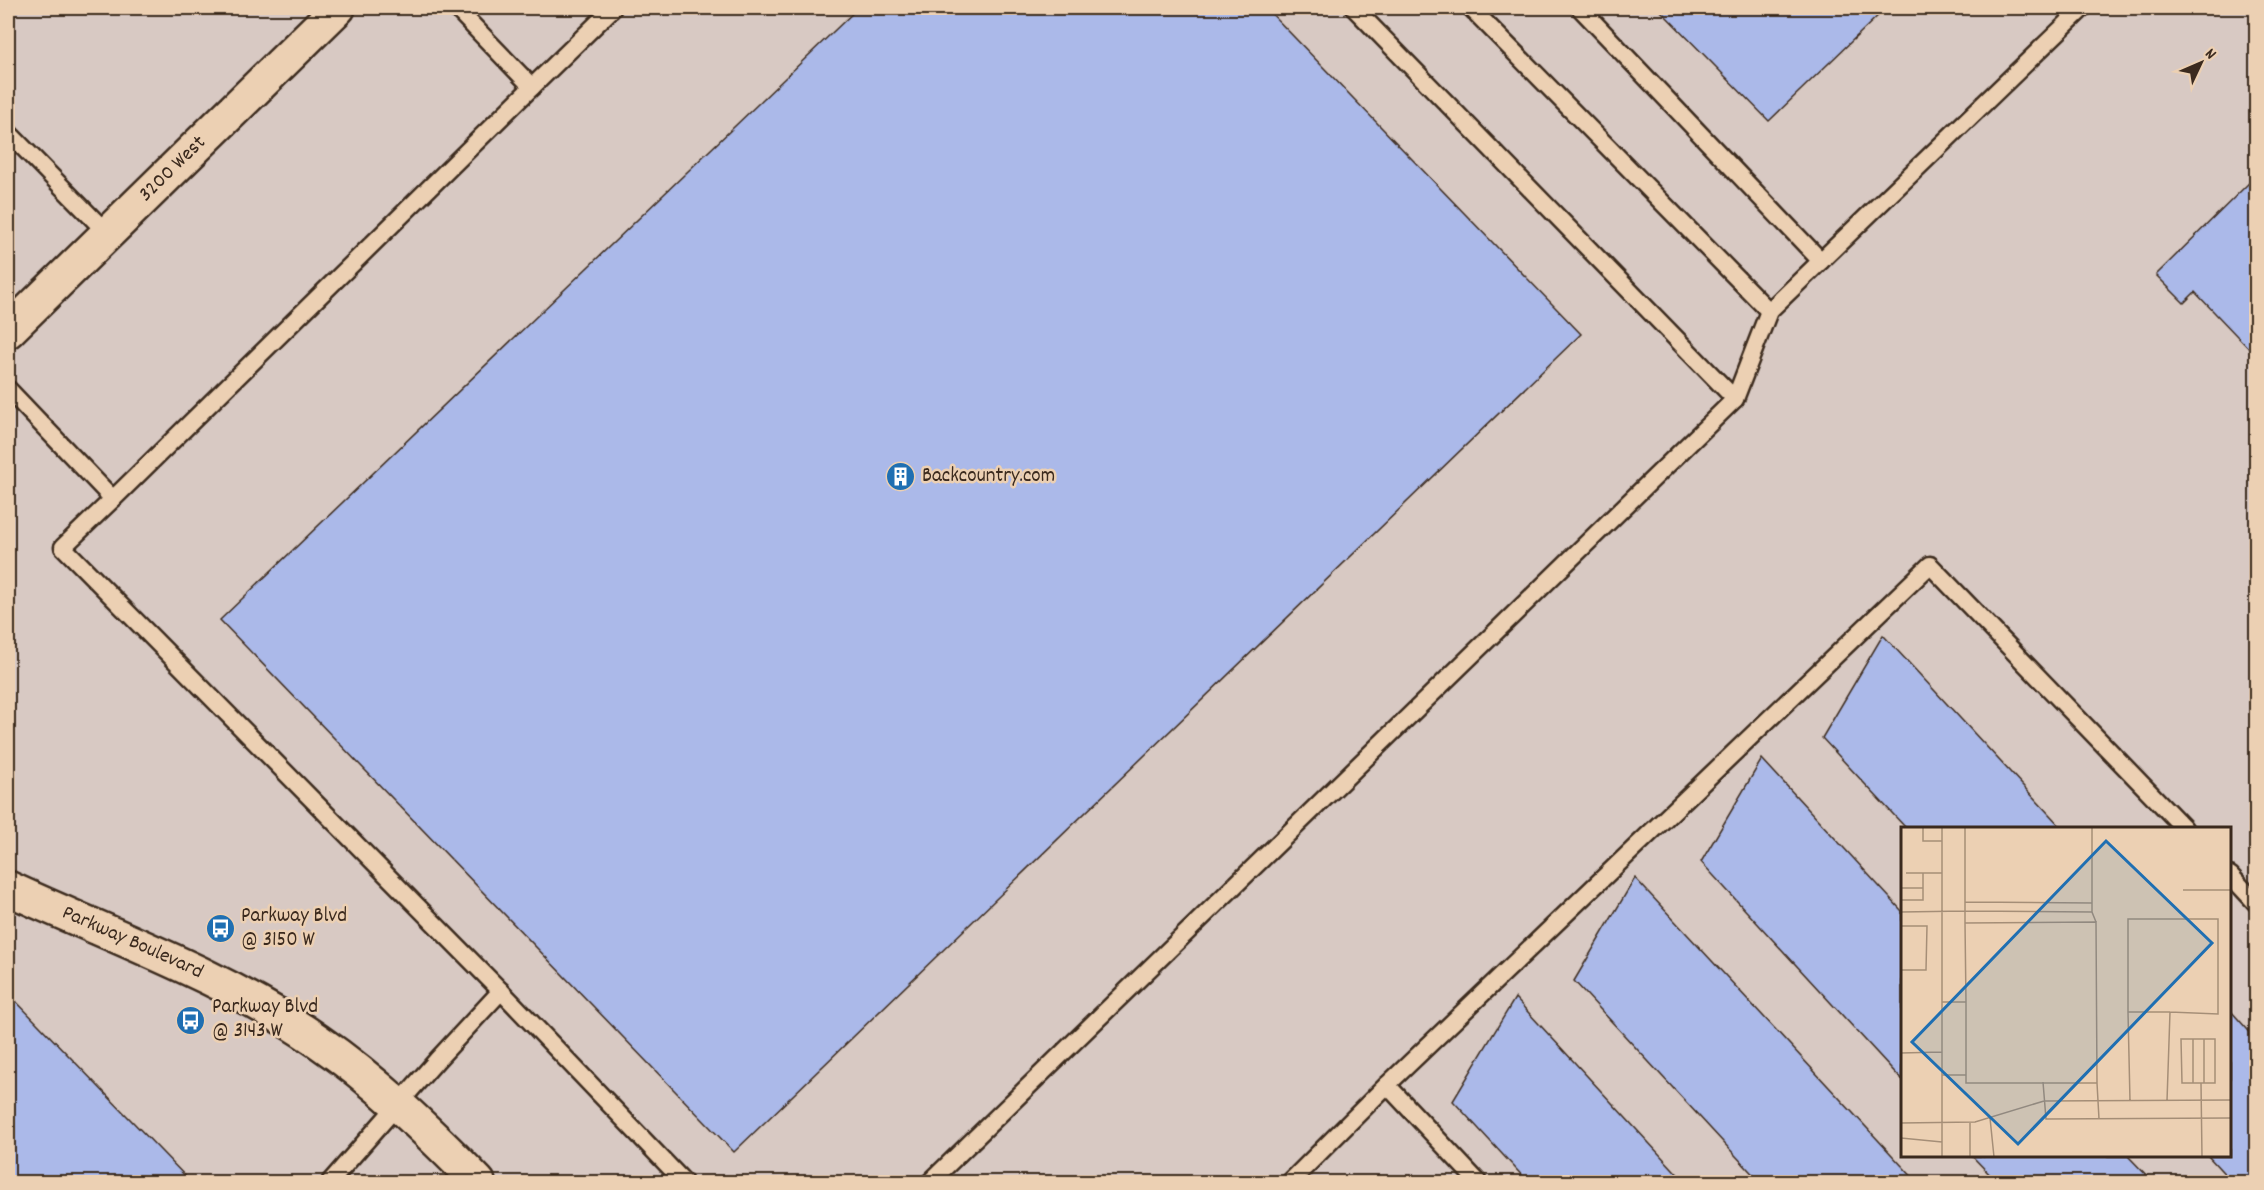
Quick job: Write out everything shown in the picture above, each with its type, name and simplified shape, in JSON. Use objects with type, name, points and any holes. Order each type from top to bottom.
[{"type":"street","name":"3200 West","points":[[8,331],[338,8]]},
{"type":"street","name":"Parkway Boulevard","points":[[8,888],[187,969],[277,1015],[317,1040],[397,1104],[478,1182]]},
{"type":"lane","points":[[456,8],[532,87]]},
{"type":"lane","points":[[613,8],[63,547],[501,991],[684,1182]]},
{"type":"lane","points":[[1353,8],[1735,399]]},
{"type":"lane","points":[[1471,8],[1769,311]]},
{"type":"lane","points":[[1580,8],[1821,261]]},
{"type":"lane","points":[[930,1182],[1735,399],[1769,311],[2083,8]]},
{"type":"lane","points":[[8,132],[107,233]]},
{"type":"lane","points":[[8,389],[113,499]]},
{"type":"lane","points":[[1290,1182],[1387,1085],[1930,565],[2183,827]]},
{"type":"lane","points":[[2231,877],[2256,903]]},
{"type":"lane","points":[[330,1182],[397,1104],[501,991]]},
{"type":"lane","points":[[1387,1085],[1478,1182]]},
{"type":"shaded area","points":[[8,8],[2256,8],[2256,1182],[8,1182]]},
{"type":"building","name":"Backcountry.com","points":[[858,8],[1266,8],[1581,334],[734,1152],[220,620]]},
{"type":"building","points":[[1658,8],[1886,8],[1769,121]]},
{"type":"building","points":[[2256,176],[2256,356],[2195,292],[2184,303],[2156,275]]},
{"type":"building","points":[[1883,635],[2061,827],[1905,827],[1822,738]]},
{"type":"building","points":[[1762,759],[1901,910],[1901,1079],[1701,862]]},
{"type":"building","points":[[1635,878],[1917,1182],[1760,1182],[1574,981]]},
{"type":"building","points":[[8,993],[191,1182],[8,1182]]},
{"type":"building","points":[[1515,998],[1685,1182],[1528,1182],[1453,1101]]},
{"type":"building","points":[[2231,1011],[2256,1039],[2256,1182],[2232,1182],[2209,1157],[2231,1157]]},
{"type":"building","points":[[1973,1157],[2129,1157],[2153,1182],[1997,1182]]},
{"type":"place","name":"Backcountry.com","points":[[901,477]]},
{"type":"place","name":"Parkway Blvd @ 3150 W","points":[[220,929]]},
{"type":"place","name":"Parkway Blvd @ 3143 W","points":[[191,1020]]}]
